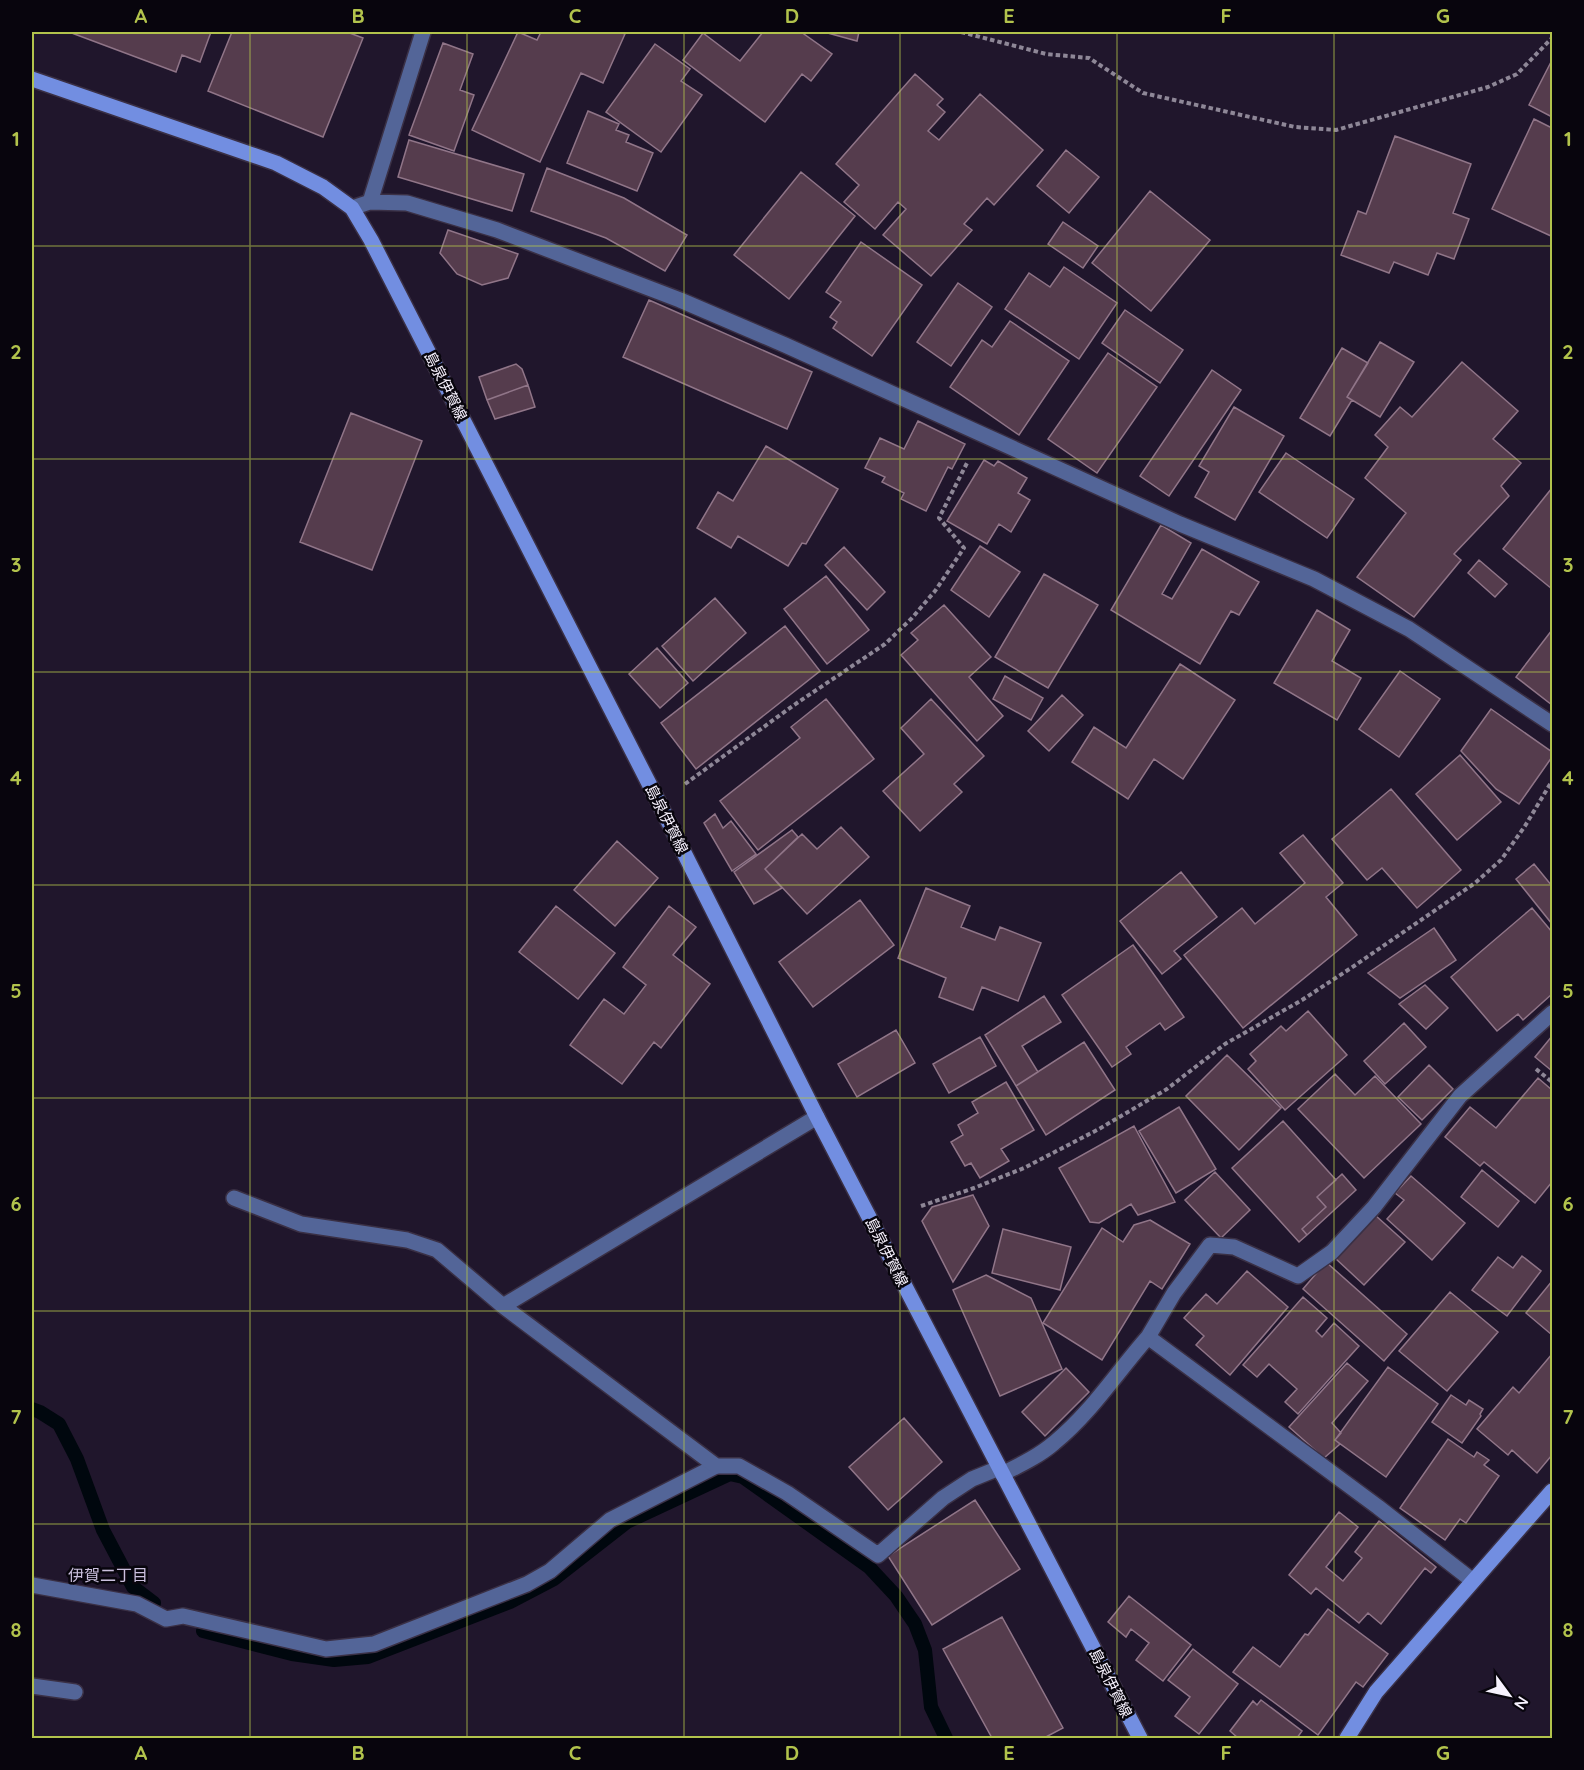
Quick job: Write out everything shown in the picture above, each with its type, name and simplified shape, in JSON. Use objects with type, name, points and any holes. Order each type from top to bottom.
[{"type":"main road","name":"島泉伊賀線","points":[[32,79],[276,163],[323,187],[352,208],[371,240],[817,1117],[1140,1738]]},
{"type":"main road","points":[[1350,1737],[1376,1692],[1552,1491]]},
{"type":"street","points":[[370,202],[423,32]]},
{"type":"street","points":[[352,208],[370,202],[407,203],[497,230],[680,300],[785,345],[1180,524],[1314,579],[1409,629],[1552,724]]},
{"type":"street","points":[[32,1585],[137,1604],[166,1619],[183,1616],[326,1649],[374,1644],[527,1584],[550,1571],[610,1520],[716,1466],[739,1466],[787,1493],[878,1555],[943,1498],[972,1479],[1031,1459],[1055,1442],[1091,1407],[1148,1337],[1174,1293],[1210,1245],[1234,1247],[1298,1276],[1332,1252],[1374,1206],[1460,1096],[1552,1013]]},
{"type":"street","points":[[503,1306],[817,1117]]},
{"type":"street","points":[[234,1198],[301,1224],[407,1240],[437,1250],[503,1306],[716,1466]]},
{"type":"street","points":[[1148,1337],[1378,1507],[1473,1581]]},
{"type":"street","points":[[32,1686],[75,1692]]},
{"type":"path","points":[[961,32],[1046,54],[1089,58],[1143,93],[1295,127],[1336,130],[1488,87],[1517,74],[1552,38]]},
{"type":"path","points":[[661,807],[688,781],[794,705],[885,644],[912,618],[964,548],[939,518],[974,450],[980,433]]},
{"type":"path","points":[[921,1206],[1024,1168],[1099,1129],[1167,1089],[1225,1044],[1302,1000],[1354,966],[1475,883],[1501,860],[1552,781]]},
{"type":"building","points":[[69,32],[211,32],[200,62],[182,55],[176,72]]},
{"type":"building","points":[[232,32],[347,32],[363,38],[323,137],[208,91]]},
{"type":"building","points":[[518,32],[537,40],[541,32],[620,32],[625,34],[603,83],[581,73],[540,162],[472,130]]},
{"type":"building","points":[[763,32],[801,32],[832,54],[811,81],[802,74],[765,122],[683,60],[703,33],[740,61]]},
{"type":"building","points":[[824,32],[859,32],[857,41]]},
{"type":"building","points":[[443,43],[473,54],[460,90],[474,95],[454,151],[409,135]]},
{"type":"building","points":[[655,44],[690,69],[681,81],[702,95],[661,152],[606,112]]},
{"type":"building","points":[[1552,60],[1552,117],[1529,105]]},
{"type":"building","points":[[915,74],[943,99],[937,105],[945,112],[928,131],[939,140],[980,94],[1043,150],[994,205],[987,198],[964,224],[972,230],[931,276],[883,235],[906,209],[898,202],[875,229],[844,202],[859,185],[836,164]]},
{"type":"building","points":[[588,111],[619,124],[616,130],[629,135],[626,142],[653,153],[637,191],[567,163]]},
{"type":"building","points":[[1534,119],[1552,128],[1551,236],[1492,209]]},
{"type":"building","points":[[1395,136],[1471,164],[1453,213],[1469,219],[1454,259],[1437,253],[1428,275],[1394,262],[1389,273],[1341,255],[1358,211],[1366,214]]},
{"type":"building","points":[[409,140],[524,174],[512,211],[398,177]]},
{"type":"building","points":[[1066,150],[1099,177],[1069,213],[1037,186]]},
{"type":"building","points":[[547,168],[624,198],[687,235],[665,271],[606,238],[531,211]]},
{"type":"building","points":[[801,172],[855,216],[789,299],[734,255]]},
{"type":"building","points":[[1150,191],[1210,240],[1151,311],[1092,263]]},
{"type":"building","points":[[1063,222],[1098,246],[1083,268],[1048,244]]},
{"type":"building","points":[[448,230],[518,254],[508,278],[482,285],[457,274],[440,253]]},
{"type":"building","points":[[861,242],[922,285],[872,356],[833,328],[837,322],[830,317],[841,302],[826,292]]},
{"type":"building","points":[[1064,267],[1117,303],[1079,359],[1005,309],[1029,273],[1050,287]]},
{"type":"building","points":[[958,283],[992,307],[951,366],[917,342]]},
{"type":"building","points":[[649,300],[812,372],[787,429],[623,357]]},
{"type":"building","points":[[1125,310],[1183,350],[1160,383],[1102,343]]},
{"type":"building","points":[[1010,321],[1069,361],[1019,435],[950,387],[982,340],[992,347]]},
{"type":"building","points":[[1380,342],[1414,362],[1380,417],[1347,397]]},
{"type":"building","points":[[1342,348],[1368,363],[1347,397],[1352,400],[1330,436],[1300,418]]},
{"type":"building","points":[[1108,353],[1157,387],[1097,473],[1048,439]]},
{"type":"building","points":[[1462,362],[1518,411],[1493,439],[1521,463],[1501,486],[1509,496],[1454,554],[1461,560],[1414,617],[1357,577],[1406,513],[1365,478],[1388,447],[1375,435],[1400,407],[1412,417]]},
{"type":"building","points":[[516,364],[522,369],[528,385],[487,400],[479,377]]},
{"type":"building","points":[[1212,370],[1241,390],[1169,496],[1140,476]]},
{"type":"building","points":[[528,385],[535,407],[495,419],[487,400]]},
{"type":"building","points":[[1234,407],[1284,436],[1235,520],[1195,497],[1209,472],[1199,466]]},
{"type":"building","points":[[351,413],[422,441],[372,570],[300,542]]},
{"type":"building","points":[[918,421],[965,444],[952,469],[948,467],[926,511],[901,499],[904,493],[882,482],[885,477],[865,468],[880,438],[904,449]]},
{"type":"building","points":[[766,446],[838,489],[806,544],[802,543],[788,566],[738,536],[731,548],[697,528],[718,492],[733,501]]},
{"type":"building","points":[[1286,453],[1354,499],[1327,538],[1259,492]]},
{"type":"building","points":[[984,460],[994,466],[998,461],[1027,478],[1018,493],[1030,500],[1011,532],[999,524],[987,544],[947,521]]},
{"type":"building","points":[[1552,488],[1552,589],[1503,549]]},
{"type":"building","points":[[1161,525],[1191,543],[1162,594],[1172,599],[1202,549],[1259,582],[1239,615],[1231,611],[1200,664],[1111,610]]},
{"type":"building","points":[[980,546],[1020,572],[989,617],[951,590]]},
{"type":"building","points":[[844,547],[885,592],[867,610],[825,565]]},
{"type":"building","points":[[1479,560],[1507,584],[1495,597],[1468,573]]},
{"type":"building","points":[[1044,574],[1098,605],[1048,688],[995,657]]},
{"type":"building","points":[[826,576],[869,630],[827,664],[784,609]]},
{"type":"building","points":[[715,598],[746,633],[693,681],[662,646]]},
{"type":"building","points":[[944,605],[991,657],[969,677],[1003,716],[977,741],[901,655],[918,640],[911,633]]},
{"type":"building","points":[[1317,610],[1350,630],[1332,661],[1361,678],[1337,720],[1274,683]]},
{"type":"building","points":[[785,626],[820,671],[696,769],[661,723]]},
{"type":"building","points":[[1552,630],[1552,705],[1516,677]]},
{"type":"building","points":[[657,648],[688,683],[660,708],[629,674]]},
{"type":"building","points":[[1180,664],[1235,700],[1183,779],[1154,759],[1128,799],[1072,762],[1094,727],[1126,748]]},
{"type":"building","points":[[1400,671],[1440,699],[1399,757],[1359,729]]},
{"type":"building","points":[[1005,676],[1043,698],[1031,720],[993,699]]},
{"type":"building","points":[[1062,695],[1083,715],[1049,751],[1028,731]]},
{"type":"building","points":[[826,699],[874,759],[758,850],[720,801],[800,738],[791,727]]},
{"type":"building","points":[[931,699],[984,756],[954,784],[962,792],[920,831],[883,791],[924,754],[901,728]]},
{"type":"building","points":[[1491,709],[1552,752],[1552,757],[1519,804],[1496,789],[1461,751]]},
{"type":"building","points":[[1460,755],[1501,802],[1457,840],[1416,794]]},
{"type":"building","points":[[1391,789],[1461,870],[1417,908],[1382,868],[1367,880],[1332,839]]},
{"type":"building","points":[[715,814],[723,828],[731,821],[756,854],[732,871],[704,823]]},
{"type":"building","points":[[841,827],[869,857],[807,914],[765,869],[802,834],[817,849]]},
{"type":"building","points":[[792,830],[798,837],[765,869],[782,888],[754,904],[734,872]]},
{"type":"building","points":[[1303,835],[1343,883],[1326,897],[1357,935],[1243,1028],[1184,955],[1242,908],[1255,924],[1305,883],[1280,853]]},
{"type":"building","points":[[617,841],[658,878],[615,926],[574,890]]},
{"type":"building","points":[[1534,864],[1552,886],[1552,924],[1516,879]]},
{"type":"building","points":[[1181,872],[1217,917],[1174,951],[1181,959],[1162,974],[1120,921]]},
{"type":"building","points":[[926,888],[970,906],[961,927],[995,940],[1000,927],[1041,943],[1018,1001],[982,987],[973,1010],[939,997],[946,978],[898,958]]},
{"type":"building","points":[[860,900],[894,945],[813,1007],[779,962]]},
{"type":"building","points":[[556,906],[615,953],[578,999],[519,952]]},
{"type":"building","points":[[669,906],[696,927],[673,955],[710,984],[661,1048],[654,1042],[622,1084],[570,1045],[604,999],[624,1014],[646,985],[623,967]]},
{"type":"building","points":[[1532,908],[1552,932],[1552,994],[1523,1020],[1518,1014],[1497,1031],[1451,977]]},
{"type":"building","points":[[1434,928],[1456,960],[1400,998],[1368,973]]},
{"type":"building","points":[[1133,945],[1184,1017],[1165,1030],[1160,1023],[1126,1047],[1131,1054],[1112,1067],[1062,995]]},
{"type":"building","points":[[1425,985],[1448,1008],[1426,1029],[1399,1004]]},
{"type":"building","points":[[1044,996],[1061,1022],[1022,1046],[1038,1072],[1016,1086],[985,1035]]},
{"type":"building","points":[[1308,1011],[1347,1055],[1285,1110],[1248,1069],[1256,1061],[1250,1054],[1281,1026],[1286,1031]]},
{"type":"building","points":[[1404,1023],[1426,1047],[1385,1084],[1364,1061]]},
{"type":"building","points":[[896,1030],[915,1063],[857,1097],[838,1064]]},
{"type":"building","points":[[1552,1036],[1552,1071],[1535,1057]]},
{"type":"building","points":[[980,1037],[996,1066],[949,1093],[933,1064]]},
{"type":"building","points":[[1084,1042],[1115,1090],[1046,1135],[1016,1086]]},
{"type":"building","points":[[1227,1055],[1281,1108],[1239,1150],[1186,1096]]},
{"type":"building","points":[[1429,1065],[1453,1089],[1422,1120],[1398,1097]]},
{"type":"building","points":[[1335,1074],[1355,1095],[1375,1076],[1421,1124],[1364,1178],[1298,1109]]},
{"type":"building","points":[[1538,1078],[1552,1090],[1552,1182],[1535,1203],[1484,1162],[1480,1166],[1445,1137],[1470,1107],[1496,1128]]},
{"type":"building","points":[[1006,1082],[1034,1130],[1001,1149],[1009,1161],[980,1178],[971,1163],[965,1166],[951,1142],[963,1135],[958,1125],[978,1113],[972,1102]]},
{"type":"building","points":[[1179,1107],[1216,1169],[1176,1193],[1139,1131]]},
{"type":"building","points":[[1283,1121],[1336,1180],[1317,1197],[1326,1207],[1302,1229],[1307,1235],[1299,1242],[1232,1168]]},
{"type":"building","points":[[1134,1126],[1175,1202],[1138,1215],[1131,1204],[1099,1223],[1090,1222],[1059,1168]]},
{"type":"building","points":[[1482,1170],[1519,1201],[1498,1227],[1461,1197]]},
{"type":"building","points":[[1215,1172],[1250,1210],[1221,1238],[1185,1200]]},
{"type":"building","points":[[1342,1174],[1356,1190],[1307,1235],[1302,1229],[1326,1207],[1317,1197]]},
{"type":"building","points":[[1411,1176],[1465,1223],[1432,1260],[1387,1219],[1404,1200],[1395,1193]]},
{"type":"building","points":[[973,1195],[989,1226],[953,1282],[922,1221],[932,1207]]},
{"type":"building","points":[[1375,1215],[1405,1242],[1364,1285],[1335,1258]]},
{"type":"building","points":[[1150,1220],[1190,1244],[1162,1289],[1150,1281],[1102,1360],[1043,1323],[1102,1228],[1123,1242],[1134,1225]]},
{"type":"building","points":[[1003,1229],[1071,1247],[1060,1290],[992,1273]]},
{"type":"building","points":[[1522,1256],[1541,1271],[1507,1316],[1472,1290],[1498,1257],[1513,1268]]},
{"type":"building","points":[[1326,1262],[1407,1334],[1384,1361],[1303,1289]]},
{"type":"building","points":[[1247,1271],[1288,1307],[1230,1375],[1196,1345],[1204,1336],[1184,1318],[1206,1294],[1217,1304]]},
{"type":"building","points":[[986,1275],[1031,1298],[1062,1369],[1000,1396],[953,1290]]},
{"type":"building","points":[[1552,1281],[1552,1335],[1526,1313]]},
{"type":"building","points":[[1450,1292],[1498,1332],[1447,1391],[1399,1351]]},
{"type":"building","points":[[1303,1297],[1327,1318],[1316,1331],[1322,1337],[1334,1323],[1359,1346],[1298,1414],[1285,1402],[1297,1389],[1269,1364],[1257,1377],[1243,1365]]},
{"type":"building","points":[[1552,1354],[1552,1455],[1537,1473],[1512,1450],[1508,1455],[1477,1429],[1513,1387],[1519,1393]]},
{"type":"building","points":[[1347,1363],[1368,1381],[1332,1423],[1341,1433],[1335,1440],[1340,1444],[1324,1458],[1289,1427]]},
{"type":"building","points":[[1388,1367],[1438,1404],[1386,1477],[1335,1440]]},
{"type":"building","points":[[1066,1368],[1089,1392],[1045,1436],[1022,1412]]},
{"type":"building","points":[[1451,1395],[1466,1405],[1469,1400],[1483,1409],[1481,1416],[1462,1443],[1432,1422]]},
{"type":"building","points":[[904,1418],[942,1462],[888,1510],[849,1467]]},
{"type":"building","points":[[1448,1439],[1474,1457],[1477,1452],[1489,1460],[1484,1465],[1499,1476],[1466,1523],[1460,1519],[1445,1540],[1400,1508]]},
{"type":"building","points":[[975,1500],[1020,1569],[932,1625],[888,1556]]},
{"type":"building","points":[[1339,1512],[1358,1527],[1326,1567],[1343,1581],[1362,1558],[1355,1552],[1379,1521],[1436,1567],[1431,1573],[1425,1568],[1381,1624],[1368,1613],[1359,1623],[1316,1588],[1311,1594],[1289,1575]]},
{"type":"building","points":[[1129,1596],[1191,1645],[1163,1681],[1136,1660],[1149,1643],[1131,1629],[1126,1637],[1108,1622]]},
{"type":"building","points":[[1328,1609],[1388,1654],[1363,1687],[1356,1682],[1318,1735],[1233,1672],[1253,1647],[1280,1667]]},
{"type":"building","points":[[1002,1617],[1063,1728],[1044,1738],[992,1738],[943,1649]]},
{"type":"building","points":[[1193,1649],[1238,1684],[1199,1734],[1175,1716],[1190,1697],[1168,1680]]},
{"type":"building","points":[[1261,1700],[1302,1731],[1297,1738],[1238,1738],[1230,1731],[1253,1701],[1257,1705]]},
{"type":"waterway","points":[[32,1409],[59,1424],[77,1459],[103,1530],[133,1587],[154,1603]]},
{"type":"waterway","points":[[203,1631],[292,1654],[334,1660],[368,1657],[510,1602],[554,1579],[627,1522],[730,1474],[743,1477],[869,1567],[896,1596],[915,1624],[925,1650],[931,1707],[946,1738]]},
{"type":"district","name":"伊賀二丁目","points":[[108,1575]]}]
